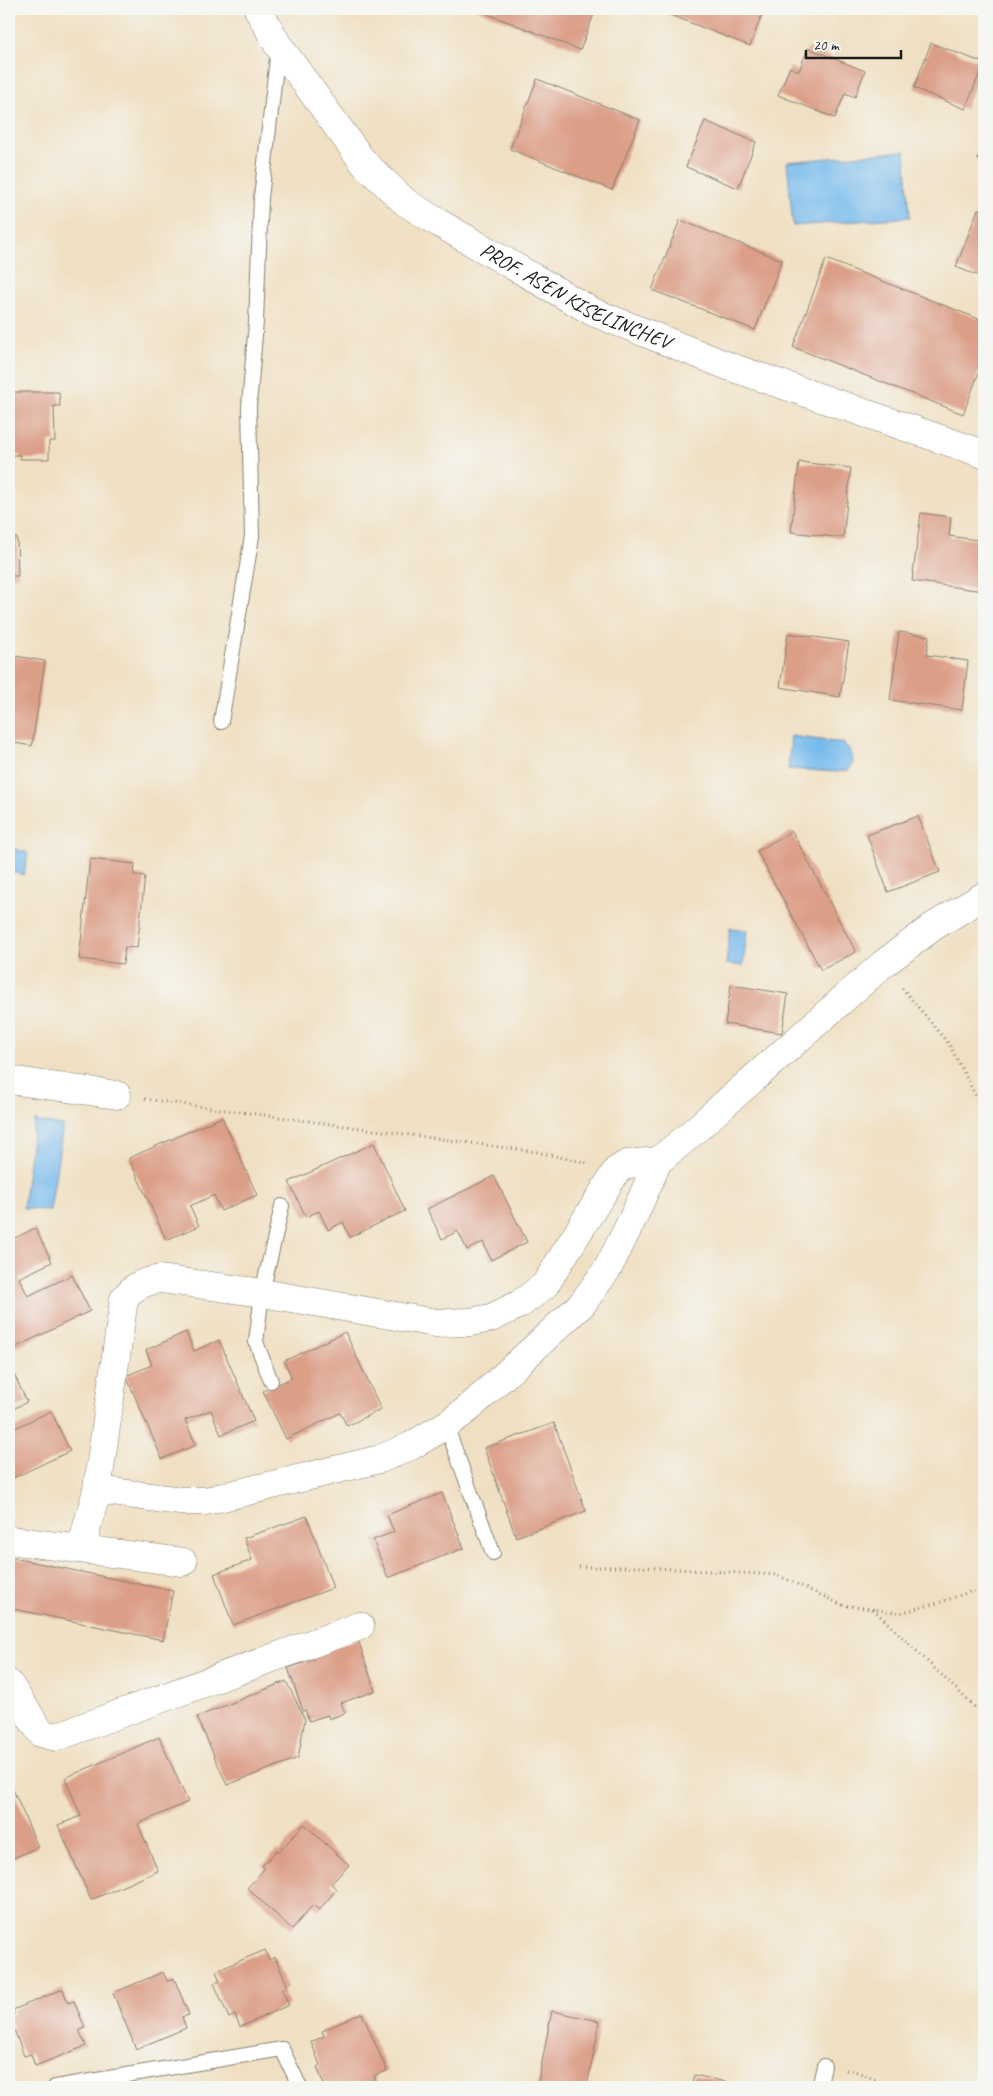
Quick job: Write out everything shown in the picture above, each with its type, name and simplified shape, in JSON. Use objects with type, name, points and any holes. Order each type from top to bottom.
[{"type":"street","name":"PROF. ASEN KISELINCHEV","points":[[258,9],[278,46],[364,163],[406,202],[593,312],[728,366],[984,454]]},
{"type":"street","points":[[97,1490],[182,1501],[206,1501],[380,1459],[411,1446],[446,1425],[468,1409],[582,1304],[608,1268],[634,1216],[658,1161],[883,964],[934,926],[984,896]]},
{"type":"street","points":[[9,1080],[117,1095]]},
{"type":"street","points":[[81,1549],[97,1490],[124,1299],[131,1289],[145,1281],[160,1279],[262,1293],[436,1322],[470,1322],[491,1318],[520,1304],[545,1285],[617,1170],[627,1164],[658,1161]]},
{"type":"street","points":[[9,1540],[183,1562]]},
{"type":"street","points":[[9,1684],[41,1732],[56,1737],[360,1626]]},
{"type":"lane","points":[[221,722],[252,536],[248,406],[256,322],[261,198],[278,46]]},
{"type":"lane","points":[[271,1380],[256,1342],[262,1293],[282,1206]]},
{"type":"lane","points":[[446,1425],[493,1553]]},
{"type":"lane","points":[[56,2087],[282,2049],[300,2087]]},
{"type":"lane","points":[[819,2087],[824,2066]]},
{"type":"lane","points":[[137,2074],[143,2087]]},
{"type":"path","points":[[883,964],[948,1044],[984,1112]]},
{"type":"path","points":[[117,1095],[537,1152],[617,1170]]},
{"type":"path","points":[[579,1566],[659,1568],[778,1575],[842,1605],[900,1613],[938,1603],[984,1586]]},
{"type":"path","points":[[873,1609],[984,1716]]},
{"type":"path","points":[[824,2066],[857,2072],[893,2087]]},
{"type":"water","points":[[905,151],[910,217],[793,226],[787,162]]},
{"type":"water","points":[[791,736],[843,743],[851,751],[853,762],[849,770],[837,772],[788,769]]},
{"type":"water","points":[[9,847],[28,853],[24,875],[9,871]]},
{"type":"water","points":[[730,928],[747,930],[743,966],[726,964]]},
{"type":"water","points":[[34,1121],[63,1126],[50,1211],[23,1208]]},
{"type":"building","points":[[475,9],[596,9],[580,50]]},
{"type":"building","points":[[655,9],[764,9],[750,46]]},
{"type":"building","points":[[931,43],[984,63],[965,109],[914,88]]},
{"type":"building","points":[[808,48],[865,71],[855,97],[845,93],[835,118],[778,95],[790,67],[799,71]]},
{"type":"building","points":[[537,79],[640,120],[612,190],[510,149]]},
{"type":"building","points":[[705,121],[756,142],[738,188],[686,167]]},
{"type":"building","points":[[984,142],[984,162],[977,159]]},
{"type":"building","points":[[978,209],[984,211],[984,278],[956,267]]},
{"type":"building","points":[[680,220],[782,260],[755,330],[652,290]]},
{"type":"building","points":[[826,259],[984,321],[984,359],[963,414],[793,347]]},
{"type":"building","points":[[9,392],[59,392],[60,406],[54,406],[55,441],[49,441],[49,459],[20,459],[20,455],[9,455]]},
{"type":"building","points":[[799,462],[851,468],[843,538],[791,532]]},
{"type":"building","points":[[921,513],[951,517],[949,536],[984,541],[983,591],[912,581]]},
{"type":"building","points":[[9,538],[17,538],[18,576],[11,576],[11,596],[9,596]]},
{"type":"building","points":[[899,632],[929,636],[927,655],[968,661],[962,710],[890,700]]},
{"type":"building","points":[[788,633],[849,642],[840,697],[780,687]]},
{"type":"building","points":[[9,655],[45,661],[32,746],[9,742]]},
{"type":"building","points":[[983,780],[984,806],[979,806]]},
{"type":"building","points":[[918,816],[940,872],[888,892],[867,835]]},
{"type":"building","points":[[792,831],[856,952],[821,970],[757,851]]},
{"type":"building","points":[[90,859],[135,864],[134,875],[145,876],[137,948],[125,947],[123,964],[79,959]]},
{"type":"building","points":[[731,985],[788,994],[782,1033],[725,1024]]},
{"type":"building","points":[[222,1117],[257,1195],[221,1211],[214,1195],[190,1206],[199,1226],[166,1240],[129,1158]]},
{"type":"building","points":[[374,1143],[405,1211],[350,1237],[343,1222],[328,1230],[319,1211],[306,1217],[289,1182]]},
{"type":"building","points":[[494,1176],[527,1242],[491,1260],[483,1242],[467,1250],[458,1231],[442,1239],[427,1209]]},
{"type":"building","points":[[35,1228],[52,1262],[19,1278],[28,1296],[72,1275],[90,1311],[10,1350],[9,1241]]},
{"type":"building","points":[[186,1332],[194,1351],[219,1340],[254,1421],[221,1435],[211,1410],[185,1420],[196,1445],[162,1459],[126,1376],[152,1365],[146,1350]]},
{"type":"building","points":[[345,1332],[381,1409],[347,1426],[340,1413],[286,1439],[263,1391],[292,1378],[284,1361]]},
{"type":"building","points":[[12,1370],[27,1402],[9,1411],[9,1371]]},
{"type":"building","points":[[51,1411],[70,1451],[9,1480],[9,1431]]},
{"type":"building","points":[[554,1423],[586,1511],[516,1537],[484,1448]]},
{"type":"building","points":[[442,1493],[464,1548],[388,1578],[373,1540],[394,1532],[387,1515]]},
{"type":"building","points":[[307,1516],[333,1588],[233,1625],[214,1574],[252,1560],[244,1538]]},
{"type":"building","points":[[9,1557],[173,1591],[163,1640],[9,1608]]},
{"type":"building","points":[[358,1639],[375,1691],[341,1703],[345,1713],[329,1719],[328,1715],[309,1721],[305,1710],[303,1711],[288,1668],[314,1660],[312,1655]]},
{"type":"building","points":[[286,1681],[305,1719],[298,1758],[227,1785],[197,1717]]},
{"type":"building","points":[[159,1737],[188,1802],[138,1824],[158,1871],[91,1900],[58,1825],[81,1816],[65,1778]]},
{"type":"building","points":[[11,1785],[38,1847],[9,1860],[9,1786]]},
{"type":"building","points":[[304,1824],[349,1865],[331,1884],[337,1889],[319,1910],[313,1905],[292,1929],[247,1888],[265,1868],[262,1866],[277,1850],[279,1852]]},
{"type":"building","points":[[265,1950],[269,1960],[275,1957],[288,1987],[282,1990],[289,2005],[240,2027],[235,2015],[229,2018],[214,1983],[220,1981],[216,1971]]},
{"type":"building","points":[[163,1972],[167,1981],[174,1978],[189,2015],[182,2017],[186,2028],[136,2049],[113,1993]]},
{"type":"building","points":[[63,1989],[68,2003],[74,2001],[85,2028],[79,2030],[86,2046],[35,2066],[31,2054],[24,2056],[9,2016],[14,2014],[13,2010]]},
{"type":"building","points":[[552,2011],[600,2021],[587,2087],[537,2087]]},
{"type":"building","points":[[362,2013],[387,2071],[374,2076],[376,2081],[362,2087],[325,2087],[317,2067],[320,2065],[311,2042],[324,2036],[322,2031]]},
{"type":"building","points":[[694,2075],[745,2086],[745,2087],[691,2087]]}]
